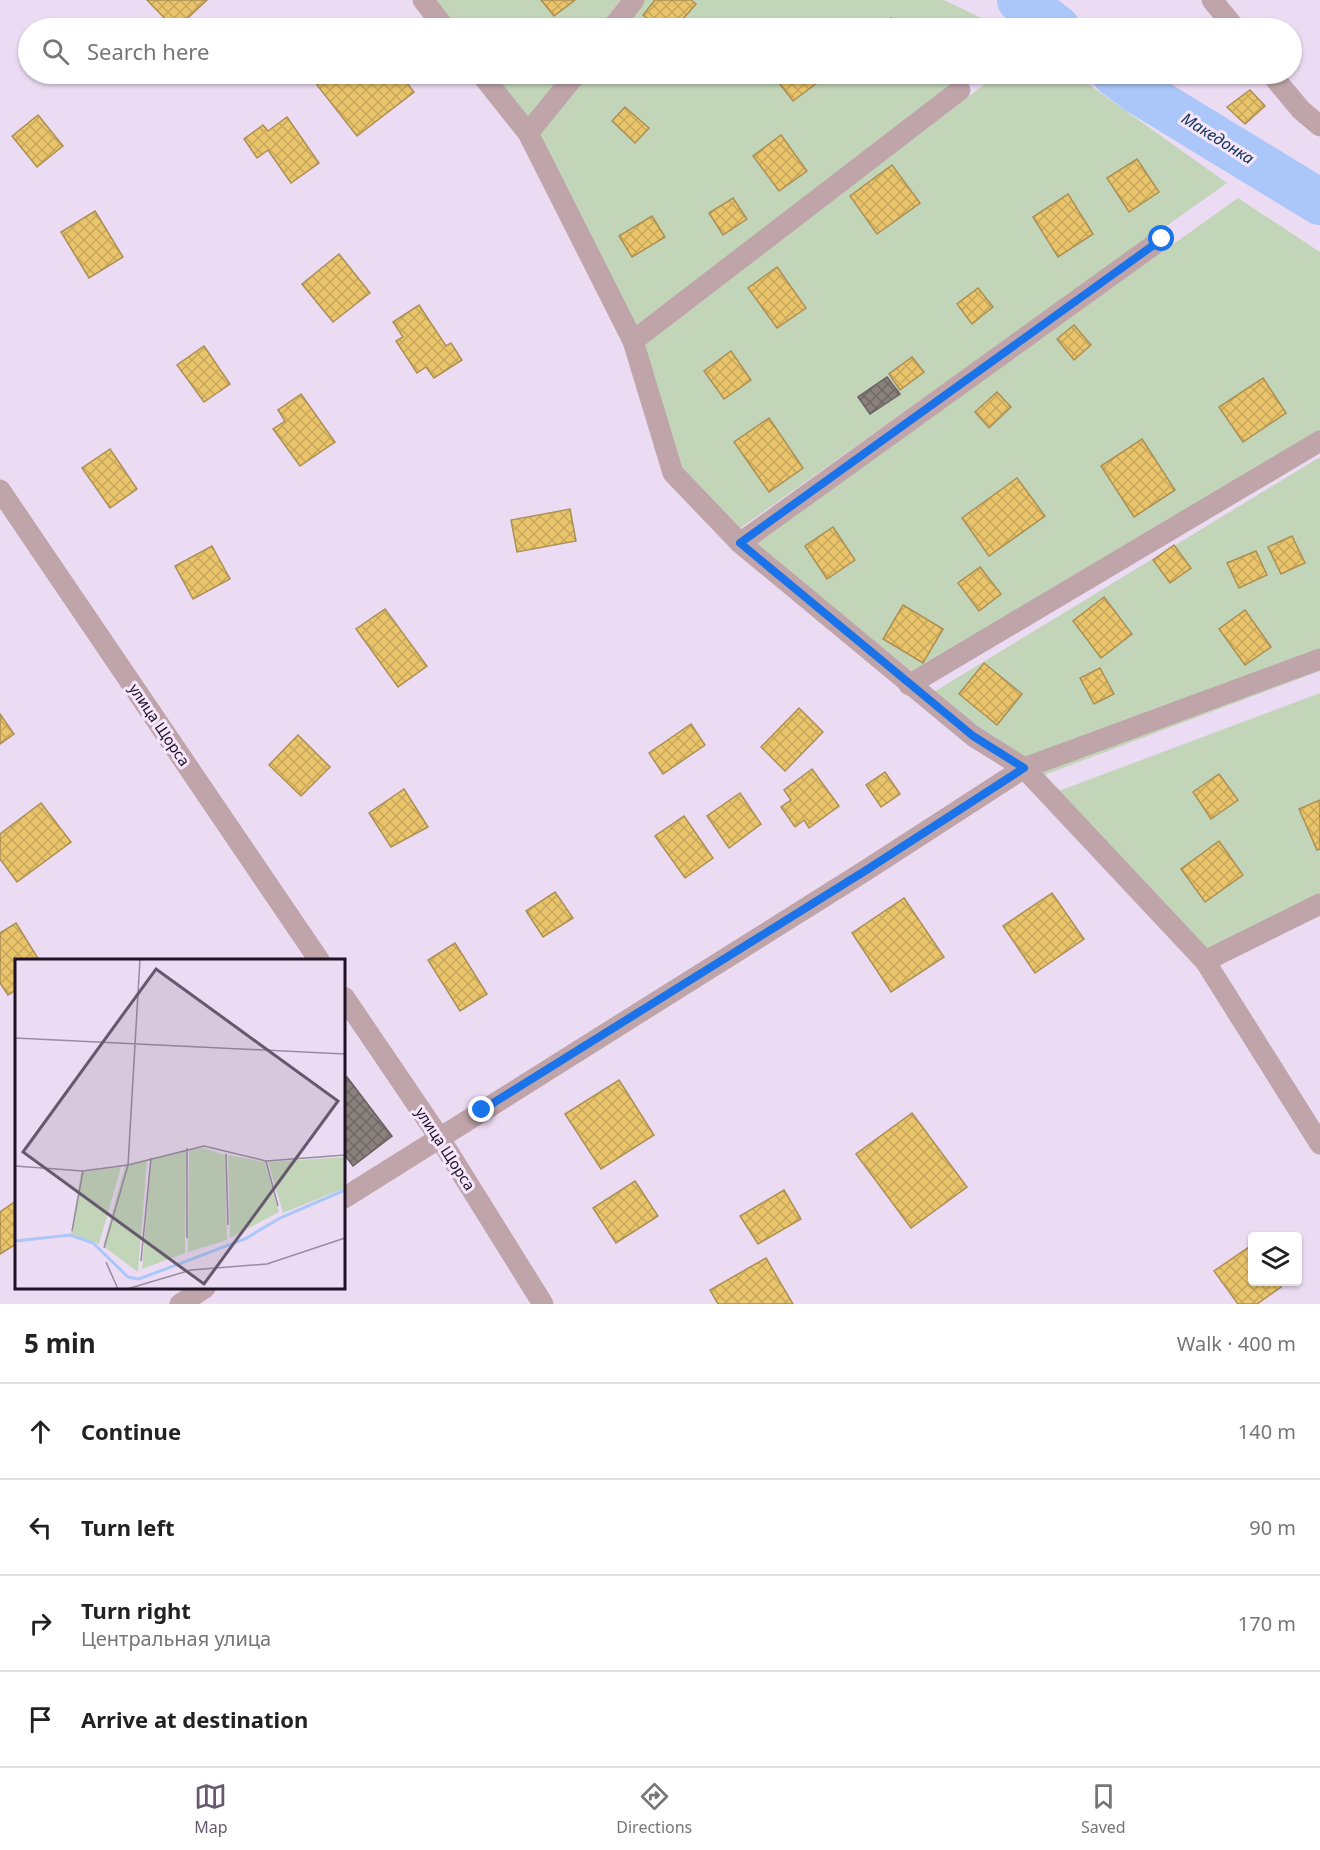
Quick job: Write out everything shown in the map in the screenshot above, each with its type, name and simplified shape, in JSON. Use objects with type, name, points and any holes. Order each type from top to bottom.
[{"type":"street","points":[[423,0],[437,18]]},
{"type":"street","points":[[620,18],[634,0]]},
{"type":"street","points":[[1212,0],[1227,18]]},
{"type":"street","points":[[489,84],[528,133],[633,341],[673,473],[740,543],[973,736],[1024,768],[1204,961],[1320,1144]]},
{"type":"street","points":[[528,133],[568,84]]},
{"type":"street","points":[[1279,84],[1301,111],[1320,126]]},
{"type":"street","points":[[633,341],[960,90]]},
{"type":"street","points":[[740,543],[1162,239]]},
{"type":"street","points":[[909,685],[1320,441]]},
{"type":"street","name":"улица Щорса","points":[[0,490],[318,959]]},
{"type":"street","points":[[345,1197],[868,869],[1024,768],[1320,659]]},
{"type":"street","points":[[1204,961],[1320,904]]},
{"type":"street","name":"улица Щорса","points":[[345,998],[439,1137],[543,1304]]},
{"type":"street","points":[[180,1304],[202,1289]]},
{"type":"green space","points":[[434,0],[620,0],[606,18],[448,18]]},
{"type":"green space","points":[[644,0],[944,0],[981,18],[630,18]]},
{"type":"green space","points":[[499,84],[556,84],[528,120]]},
{"type":"green space","points":[[578,84],[953,84],[635,330],[538,135]]},
{"type":"green space","points":[[985,84],[1088,84],[1227,183],[739,529],[682,468],[642,344]]},
{"type":"green space","points":[[1238,198],[1320,252],[1320,433],[919,677],[753,543]]},
{"type":"green space","points":[[1320,457],[1320,671],[1039,777],[932,693]]},
{"type":"green space","points":[[1320,693],[1320,911],[1217,963],[1056,792]]},
{"type":"building: Homes","points":[[147,0],[207,0],[188,18],[164,18]]},
{"type":"building: Homes","points":[[541,0],[575,0],[554,16]]},
{"type":"building: Homes","points":[[655,0],[691,0],[696,4],[684,18],[647,18],[643,15]]},
{"type":"building: Homes","points":[[408,84],[414,92],[357,136],[317,85]]},
{"type":"building: Homes","points":[[780,84],[815,84],[793,101]]},
{"type":"building: Homes","points":[[1250,90],[1265,106],[1245,124],[1227,107]]},
{"type":"building: Homes","points":[[625,107],[649,128],[635,143],[612,121]]},
{"type":"building: Homes","points":[[38,115],[63,146],[37,167],[12,136]]},
{"type":"building: Homes","points":[[287,117],[319,163],[291,183],[268,150],[257,158],[244,139],[263,125],[268,131]]},
{"type":"building: Homes","points":[[781,135],[807,171],[779,191],[753,156]]},
{"type":"building: Homes","points":[[1137,159],[1159,192],[1129,212],[1107,178]]},
{"type":"building: Homes","points":[[892,165],[920,203],[877,234],[850,196]]},
{"type":"building: Homes","points":[[1068,194],[1093,234],[1058,257],[1033,217]]},
{"type":"building: Homes","points":[[733,198],[747,219],[723,235],[709,213]]},
{"type":"building: Homes","points":[[95,211],[123,257],[89,278],[61,232]]},
{"type":"building: Homes","points":[[652,216],[665,237],[632,257],[619,236]]},
{"type":"building: Homes","points":[[339,254],[370,293],[333,322],[302,284]]},
{"type":"building: Homes","points":[[777,267],[806,308],[777,328],[748,288]]},
{"type":"building: Homes","points":[[978,288],[993,307],[972,324],[957,304]]},
{"type":"building: Homes","points":[[419,305],[446,346],[451,343],[462,360],[434,378],[426,367],[417,373],[396,341],[403,337],[393,322]]},
{"type":"building: Homes","points":[[1074,325],[1091,345],[1074,360],[1057,339]]},
{"type":"building: Homes","points":[[204,346],[230,384],[204,402],[177,365]]},
{"type":"building: Homes","points":[[731,351],[751,380],[724,399],[704,371]]},
{"type":"building: Homes","points":[[912,357],[924,372],[900,390],[889,374]]},
{"type":"building: Homes","points":[[1263,378],[1286,413],[1243,442],[1219,407]]},
{"type":"building: Homes","points":[[997,392],[1011,407],[989,428],[975,412]]},
{"type":"building: Homes","points":[[301,394],[335,442],[300,466],[273,429],[285,421],[278,410]]},
{"type":"building: Homes","points":[[769,418],[803,468],[769,492],[734,442]]},
{"type":"building: Homes","points":[[1142,439],[1175,490],[1134,517],[1101,466]]},
{"type":"building: Homes","points":[[110,449],[137,489],[110,508],[82,468]]},
{"type":"building: Homes","points":[[1017,478],[1045,516],[989,556],[962,518]]},
{"type":"building: Homes","points":[[570,509],[576,541],[517,552],[511,520]]},
{"type":"building: Homes","points":[[833,527],[855,560],[827,579],[805,546]]},
{"type":"building: Homes","points":[[1292,536],[1305,563],[1281,574],[1268,547]]},
{"type":"building: Homes","points":[[1174,545],[1191,568],[1170,583],[1153,560]]},
{"type":"building: Homes","points":[[212,546],[230,579],[193,599],[175,566]]},
{"type":"building: Homes","points":[[1256,551],[1267,575],[1239,588],[1227,563]]},
{"type":"building: Homes","points":[[980,567],[1001,594],[979,611],[958,583]]},
{"type":"building: Homes","points":[[1104,597],[1132,634],[1101,658],[1073,621]]},
{"type":"building: Homes","points":[[903,605],[943,629],[923,663],[883,639]]},
{"type":"building: Homes","points":[[385,609],[427,666],[398,687],[356,629]]},
{"type":"building: Homes","points":[[1245,610],[1271,647],[1245,665],[1219,629]]},
{"type":"building: Homes","points":[[984,663],[1022,694],[997,725],[959,694]]},
{"type":"building: Homes","points":[[1100,668],[1114,694],[1094,704],[1080,678]]},
{"type":"building: Homes","points":[[799,708],[823,732],[785,771],[761,747]]},
{"type":"building: Homes","points":[[0,714],[14,734],[0,744]]},
{"type":"building: Homes","points":[[691,724],[705,745],[663,774],[649,753]]},
{"type":"building: Homes","points":[[298,735],[330,767],[301,796],[269,765]]},
{"type":"building: Homes","points":[[812,769],[839,806],[809,828],[804,820],[795,827],[781,807],[791,800],[784,790]]},
{"type":"building: Homes","points":[[885,772],[900,794],[881,807],[866,785]]},
{"type":"building: Homes","points":[[1219,774],[1238,800],[1211,819],[1193,792]]},
{"type":"building: Homes","points":[[404,789],[428,827],[391,847],[369,813]]},
{"type":"building: Homes","points":[[740,793],[761,824],[729,848],[707,816]]},
{"type":"building: Homes","points":[[1320,800],[1320,849],[1317,850],[1299,809]]},
{"type":"building: Homes","points":[[41,803],[71,842],[17,882],[0,859],[0,834]]},
{"type":"building: Homes","points":[[684,816],[713,858],[685,878],[655,836]]},
{"type":"building: Homes","points":[[1219,841],[1243,875],[1205,902],[1181,869]]},
{"type":"building: Homes","points":[[555,892],[573,918],[543,937],[526,911]]},
{"type":"building: Homes","points":[[1052,893],[1084,939],[1035,973],[1003,926]]},
{"type":"building: Homes","points":[[904,898],[944,957],[891,992],[852,933]]},
{"type":"building: Homes","points":[[16,923],[38,959],[15,959],[15,991],[8,995],[0,983],[0,933]]},
{"type":"building: Homes","points":[[455,943],[487,994],[460,1011],[428,960]]},
{"type":"building: Homes","points":[[619,1080],[654,1135],[601,1169],[565,1114]]},
{"type":"building: Homes","points":[[912,1113],[967,1187],[911,1228],[856,1154]]},
{"type":"building: Homes","points":[[635,1181],[658,1216],[616,1243],[593,1208]]},
{"type":"building: Homes","points":[[784,1190],[801,1219],[758,1244],[740,1216]]},
{"type":"building: Homes","points":[[15,1202],[15,1245],[0,1254],[0,1212]]},
{"type":"building: Homes","points":[[1248,1248],[1248,1286],[1281,1287],[1257,1304],[1238,1304],[1214,1271]]},
{"type":"building: Homes","points":[[766,1258],[793,1304],[718,1304],[710,1290]]},
{"type":"building: Industry","points":[[887,377],[900,394],[870,414],[858,397]]},
{"type":"building: Industry","points":[[347,1077],[392,1136],[353,1166],[345,1155],[345,1079]]},
{"type":"waterway","name":"Македонка","points":[[1020,0],[1044,18]]},
{"type":"waterway","name":"Македонка","points":[[1129,84],[1320,202]]},
{"type":"route","points":[[482,1110],[868,869],[1024,768],[973,736],[740,543],[1162,239]]}]
